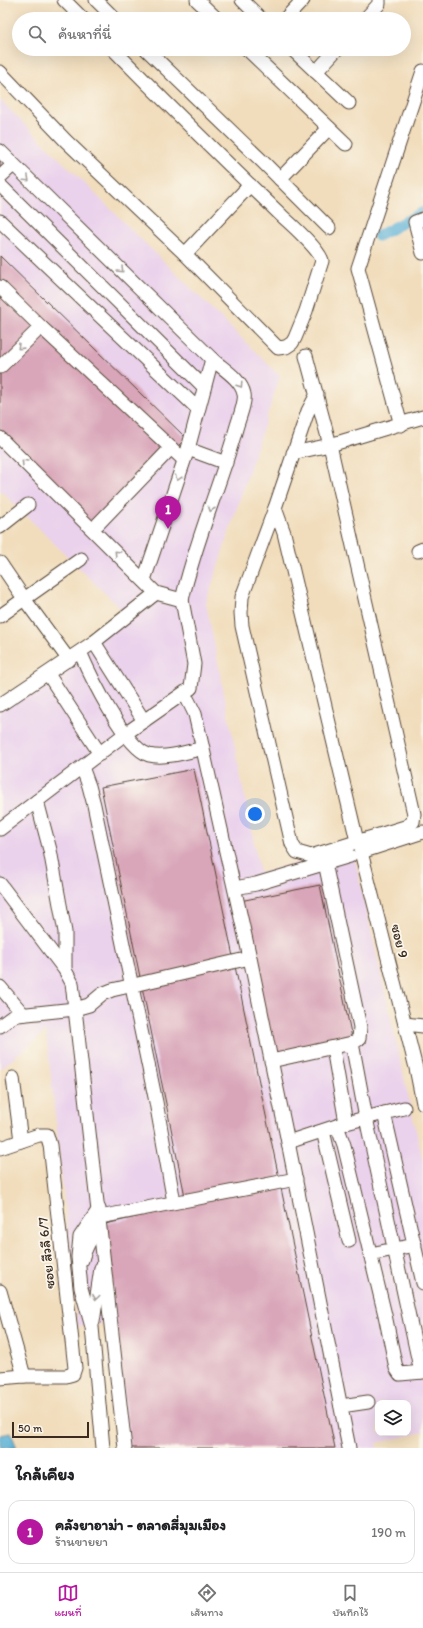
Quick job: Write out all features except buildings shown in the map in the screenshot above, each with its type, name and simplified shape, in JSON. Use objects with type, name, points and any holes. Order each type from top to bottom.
[{"type":"street","points":[[64,0],[76,12]]},
{"type":"street","points":[[96,0],[108,12]]},
{"type":"street","points":[[197,0],[209,12]]},
{"type":"street","points":[[242,0],[254,12]]},
{"type":"street","points":[[292,12],[304,0]]},
{"type":"street","points":[[372,12],[379,4],[379,0]]},
{"type":"street","points":[[0,72],[66,141],[185,254],[278,348],[282,348],[292,343],[306,311],[322,258],[303,235],[196,134],[120,56]]},
{"type":"street","points":[[153,56],[329,228]]},
{"type":"street","points":[[254,56],[346,144]]},
{"type":"street","points":[[299,56],[349,103]]},
{"type":"street","points":[[316,72],[331,56]]},
{"type":"street","points":[[400,425],[358,268],[419,97],[423,71]]},
{"type":"street","points":[[280,179],[329,128]]},
{"type":"street","points":[[0,151],[212,359],[239,383],[242,386],[245,396],[226,463],[187,580],[182,600],[194,664],[191,688],[125,734],[0,829]]},
{"type":"street","points":[[0,177],[13,165]]},
{"type":"street","points":[[0,185],[204,387]]},
{"type":"street","points":[[185,254],[250,185]]},
{"type":"street","points":[[423,219],[416,222],[423,253]]},
{"type":"street","points":[[0,221],[198,409]]},
{"type":"street","points":[[0,287],[171,448],[186,455],[226,463]]},
{"type":"street","points":[[0,367],[41,327]]},
{"type":"street","points":[[306,356],[317,394],[330,445],[414,814],[413,822],[405,827],[311,856],[297,852],[292,844],[242,626],[241,613],[242,598],[308,411],[317,394]]},
{"type":"street","points":[[144,580],[186,455],[212,359]]},
{"type":"street","points":[[294,453],[330,445],[423,417]]},
{"type":"street","points":[[0,438],[156,593],[182,600]]},
{"type":"street","points":[[98,524],[171,448]]},
{"type":"street","points":[[0,527],[28,505]]},
{"type":"street","points":[[275,508],[284,533],[357,841]]},
{"type":"street","points":[[0,616],[81,559]]},
{"type":"street","points":[[0,563],[24,600],[69,660]]},
{"type":"street","points":[[0,705],[69,660],[156,593]]},
{"type":"street","points":[[94,642],[144,721]]},
{"type":"street","points":[[80,652],[104,701],[125,734],[147,754],[156,756],[203,748]]},
{"type":"street","points":[[48,674],[100,754]]},
{"type":"street","points":[[183,694],[188,700],[195,714],[235,888],[272,1061],[349,1448]]},
{"type":"street","points":[[82,767],[94,805],[156,1102],[174,1202]]},
{"type":"street","points":[[37,801],[50,850],[64,926],[65,970]]},
{"type":"street","name":"ซอย 9","points":[[423,832],[361,852],[405,1024],[423,1102]]},
{"type":"street","points":[[235,888],[350,856]]},
{"type":"street","points":[[272,1061],[352,1044],[359,1038],[360,1027],[325,863]]},
{"type":"street","points":[[0,884],[65,970],[72,983],[125,1448]]},
{"type":"street","points":[[0,1026],[12,1017],[23,1014],[75,1009],[89,1006],[104,993],[131,985],[250,958]]},
{"type":"street","points":[[0,987],[23,1014]]},
{"type":"street","points":[[405,1024],[423,1026]]},
{"type":"street","points":[[333,1048],[344,1144],[397,1372],[404,1375],[422,1372],[366,1118],[352,1044]]},
{"type":"street","points":[[0,1148],[21,1141],[13,1078]]},
{"type":"street","points":[[288,1142],[404,1108]]},
{"type":"street","points":[[384,1113],[423,1283]]},
{"type":"street","points":[[323,1131],[349,1241]]},
{"type":"street","name":"ซอย สีวลี 6/7","points":[[21,1141],[39,1134],[47,1136],[50,1145],[74,1368],[73,1374],[66,1376],[24,1376]]},
{"type":"street","points":[[103,1448],[92,1327],[80,1278],[78,1263],[79,1242],[84,1230],[99,1213],[174,1202],[296,1179]]},
{"type":"street","points":[[92,1327],[101,1263],[102,1244]]},
{"type":"street","points":[[370,1254],[414,1245]]},
{"type":"street","points":[[0,1291],[24,1376],[0,1378]]},
{"type":"street","points":[[341,1406],[368,1402]]},
{"type":"shaded area","points":[[0,100],[280,376],[206,603],[260,873],[352,847],[423,1162],[423,1432],[411,1435],[411,1400],[375,1400],[375,1436],[406,1436],[377,1443],[378,1448],[119,1448],[105,1323],[78,1327],[46,1031],[0,1069],[0,699],[127,615],[0,490]]},
{"type":"water","points":[[11,1433],[17,1448],[0,1448],[0,1435]]},
{"type":"waterway","points":[[378,236],[423,212]]},
{"type":"place","name":"คลังยาอาม่า - ตลาดสี่มุมเมือง","points":[[168,529]]}]
